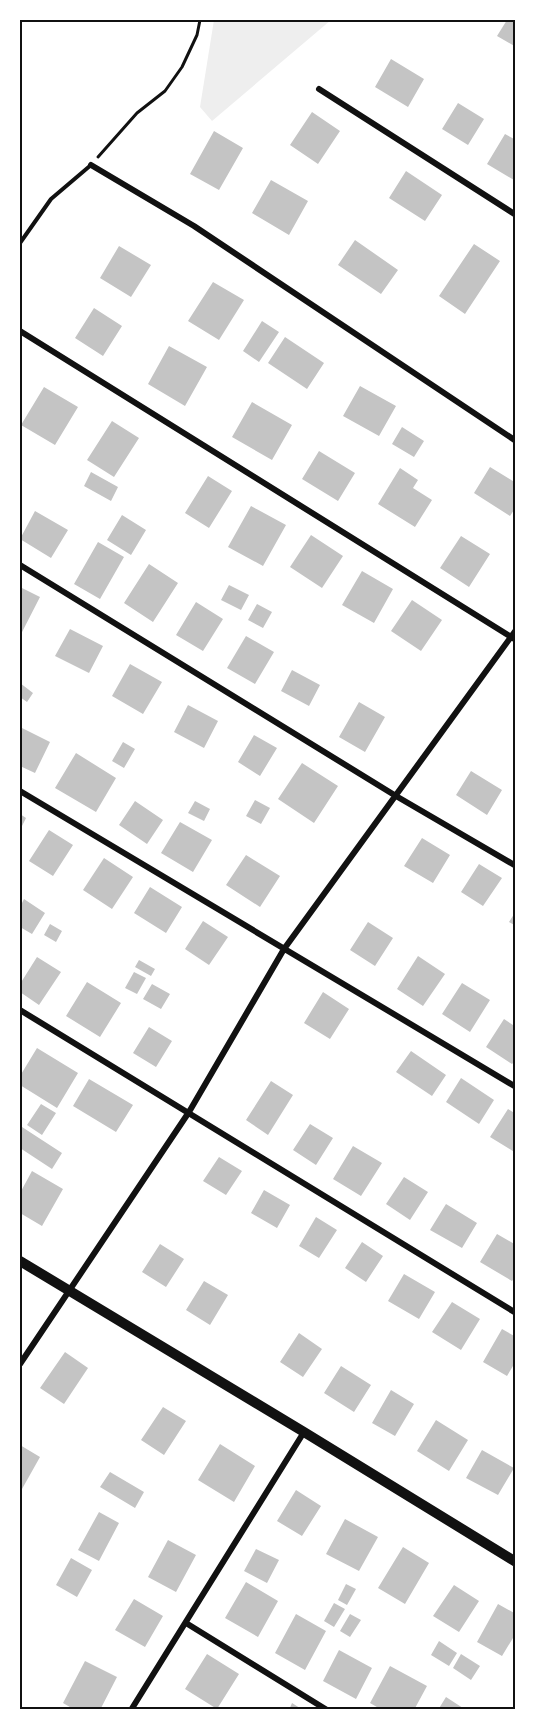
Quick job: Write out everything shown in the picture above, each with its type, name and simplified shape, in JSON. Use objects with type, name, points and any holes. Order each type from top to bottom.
[{"type":"street","points":[[319,89],[516,215]]},
{"type":"street","points":[[91,165],[194,226],[516,441]]},
{"type":"street","points":[[20,331],[513,639]]},
{"type":"street","points":[[20,565],[396,796],[516,866]]},
{"type":"street","points":[[20,1364],[189,1112],[284,949],[513,639],[516,630]]},
{"type":"street","points":[[20,791],[516,1087]]},
{"type":"street","points":[[20,1010],[516,1313]]},
{"type":"street","points":[[20,1261],[516,1562]]},
{"type":"street","points":[[131,1710],[304,1432]]},
{"type":"street","points":[[186,1623],[327,1710]]},
{"type":"lane","points":[[20,243],[51,199],[91,165]]},
{"type":"path","points":[[91,165],[137,113],[165,91],[182,67],[197,35],[200,20]]},
{"type":"shaded area","points":[[214,20],[331,20],[212,121],[200,107]]},
{"type":"building","points":[[507,20],[516,20],[516,47],[497,36]]},
{"type":"building","points":[[391,59],[424,79],[408,107],[375,87]]},
{"type":"building","points":[[458,103],[484,119],[468,145],[442,129]]},
{"type":"building","points":[[312,112],[340,131],[318,164],[290,145]]},
{"type":"building","points":[[214,131],[243,148],[219,190],[190,174]]},
{"type":"building","points":[[505,134],[516,140],[516,177],[514,180],[487,164]]},
{"type":"building","points":[[406,171],[442,195],[425,221],[389,198]]},
{"type":"building","points":[[271,180],[308,201],[289,235],[252,213]]},
{"type":"building","points":[[355,240],[398,270],[381,294],[338,265]]},
{"type":"building","points":[[474,244],[500,261],[465,314],[439,296]]},
{"type":"building","points":[[119,246],[151,265],[131,297],[100,278]]},
{"type":"building","points":[[213,282],[244,300],[219,340],[188,321]]},
{"type":"building","points":[[94,308],[122,326],[103,356],[75,338]]},
{"type":"building","points":[[262,321],[279,332],[259,362],[243,351]]},
{"type":"building","points":[[285,337],[324,363],[307,389],[268,363]]},
{"type":"building","points":[[169,346],[207,367],[185,406],[148,384]]},
{"type":"building","points":[[360,386],[396,406],[379,436],[343,416]]},
{"type":"building","points":[[44,387],[78,407],[55,445],[21,425]]},
{"type":"building","points":[[252,402],[292,425],[272,460],[232,437]]},
{"type":"building","points":[[112,421],[139,438],[114,477],[87,460]]},
{"type":"building","points":[[402,427],[424,441],[414,457],[392,444]]},
{"type":"building","points":[[319,451],[355,473],[338,501],[302,479]]},
{"type":"building","points":[[490,467],[516,483],[516,507],[510,516],[474,493]]},
{"type":"building","points":[[400,468],[418,480],[413,488],[432,500],[415,527],[378,504]]},
{"type":"building","points":[[91,472],[118,487],[111,501],[84,486]]},
{"type":"building","points":[[208,476],[232,491],[209,528],[185,513]]},
{"type":"building","points":[[251,506],[286,525],[263,566],[228,547]]},
{"type":"building","points":[[35,511],[68,530],[51,558],[20,539]]},
{"type":"building","points":[[122,515],[146,530],[131,555],[107,540]]},
{"type":"building","points":[[311,535],[343,556],[322,588],[290,567]]},
{"type":"building","points":[[461,536],[490,554],[469,587],[440,568]]},
{"type":"building","points":[[98,542],[124,557],[100,599],[74,584]]},
{"type":"building","points":[[149,564],[178,583],[153,622],[124,603]]},
{"type":"building","points":[[362,571],[393,589],[374,623],[342,605]]},
{"type":"building","points":[[229,585],[249,595],[241,610],[221,600]]},
{"type":"building","points":[[20,587],[40,597],[20,636]]},
{"type":"building","points":[[412,600],[442,620],[421,651],[391,631]]},
{"type":"building","points":[[196,602],[223,619],[203,651],[176,635]]},
{"type":"building","points":[[257,604],[272,612],[263,628],[248,620]]},
{"type":"building","points":[[70,629],[103,646],[89,673],[55,656]]},
{"type":"building","points":[[246,636],[274,652],[255,684],[227,668]]},
{"type":"building","points":[[130,664],[162,682],[143,714],[112,696]]},
{"type":"building","points":[[292,670],[320,685],[309,706],[281,691]]},
{"type":"building","points":[[20,683],[33,693],[27,702],[20,697]]},
{"type":"building","points":[[359,702],[385,717],[365,752],[339,737]]},
{"type":"building","points":[[188,705],[218,721],[204,748],[174,732]]},
{"type":"building","points":[[20,727],[50,742],[35,773],[20,766]]},
{"type":"building","points":[[254,735],[277,748],[260,776],[238,762]]},
{"type":"building","points":[[123,742],[135,749],[124,768],[112,761]]},
{"type":"building","points":[[76,753],[116,778],[96,812],[55,788]]},
{"type":"building","points":[[302,763],[338,786],[314,823],[278,799]]},
{"type":"building","points":[[471,771],[502,790],[487,815],[456,795]]},
{"type":"building","points":[[255,800],[270,808],[261,824],[246,816]]},
{"type":"building","points":[[135,801],[163,820],[147,844],[119,825]]},
{"type":"building","points":[[195,801],[210,809],[204,821],[188,813]]},
{"type":"building","points":[[20,814],[26,818],[20,830]]},
{"type":"building","points":[[180,822],[212,840],[193,872],[161,853]]},
{"type":"building","points":[[49,830],[73,845],[53,876],[29,861]]},
{"type":"building","points":[[422,838],[450,855],[433,883],[404,866]]},
{"type":"building","points":[[246,855],[280,876],[260,907],[226,885]]},
{"type":"building","points":[[104,858],[133,877],[112,909],[83,890]]},
{"type":"building","points":[[479,864],[502,878],[483,906],[461,892]]},
{"type":"building","points":[[150,887],[182,907],[166,933],[134,913]]},
{"type":"building","points":[[24,899],[45,913],[32,934],[20,927],[20,907]]},
{"type":"building","points":[[516,911],[516,926],[509,922]]},
{"type":"building","points":[[203,921],[228,937],[209,965],[185,949]]},
{"type":"building","points":[[368,922],[393,938],[375,966],[350,950]]},
{"type":"building","points":[[50,924],[62,931],[56,942],[44,935]]},
{"type":"building","points":[[418,956],[445,974],[423,1006],[397,989]]},
{"type":"building","points":[[37,957],[61,972],[39,1005],[20,992],[20,984]]},
{"type":"building","points":[[139,960],[155,969],[151,976],[135,967]]},
{"type":"building","points":[[134,972],[146,978],[137,994],[125,988]]},
{"type":"building","points":[[87,982],[121,1003],[100,1037],[66,1016]]},
{"type":"building","points":[[462,983],[490,1000],[470,1032],[442,1014]]},
{"type":"building","points":[[152,984],[170,994],[161,1009],[143,999]]},
{"type":"building","points":[[323,992],[349,1009],[330,1039],[304,1023]]},
{"type":"building","points":[[504,1019],[516,1027],[516,1060],[512,1064],[486,1047]]},
{"type":"building","points":[[149,1027],[172,1041],[156,1067],[133,1053]]},
{"type":"building","points":[[37,1048],[78,1073],[57,1108],[20,1085],[20,1076]]},
{"type":"building","points":[[411,1051],[446,1075],[432,1096],[396,1072]]},
{"type":"building","points":[[461,1078],[494,1100],[479,1124],[446,1102]]},
{"type":"building","points":[[89,1079],[133,1105],[116,1132],[73,1106]]},
{"type":"building","points":[[271,1081],[293,1095],[268,1135],[246,1120]]},
{"type":"building","points":[[41,1104],[56,1113],[42,1135],[27,1125]]},
{"type":"building","points":[[508,1109],[516,1114],[516,1153],[490,1137]]},
{"type":"building","points":[[310,1124],[333,1138],[316,1165],[293,1150]]},
{"type":"building","points":[[22,1127],[62,1153],[52,1169],[20,1148]]},
{"type":"building","points":[[353,1146],[382,1163],[361,1196],[333,1179]]},
{"type":"building","points":[[219,1157],[242,1171],[226,1195],[203,1181]]},
{"type":"building","points":[[32,1171],[63,1189],[42,1226],[20,1213],[20,1193]]},
{"type":"building","points":[[404,1177],[428,1192],[410,1220],[386,1204]]},
{"type":"building","points":[[264,1190],[290,1205],[277,1228],[251,1213]]},
{"type":"building","points":[[446,1204],[477,1223],[462,1248],[430,1230]]},
{"type":"building","points":[[316,1217],[337,1230],[319,1258],[299,1246]]},
{"type":"building","points":[[497,1234],[516,1245],[516,1276],[512,1281],[480,1262]]},
{"type":"building","points":[[362,1242],[383,1256],[366,1282],[345,1268]]},
{"type":"building","points":[[160,1244],[184,1259],[166,1287],[142,1272]]},
{"type":"building","points":[[404,1274],[435,1292],[419,1319],[388,1301]]},
{"type":"building","points":[[204,1281],[228,1295],[210,1325],[186,1310]]},
{"type":"building","points":[[452,1302],[480,1319],[461,1350],[432,1332]]},
{"type":"building","points":[[502,1329],[516,1337],[516,1361],[507,1376],[483,1362]]},
{"type":"building","points":[[299,1333],[322,1349],[303,1377],[280,1362]]},
{"type":"building","points":[[65,1352],[88,1368],[64,1404],[40,1388]]},
{"type":"building","points":[[341,1366],[371,1385],[354,1412],[324,1393]]},
{"type":"building","points":[[391,1390],[414,1404],[395,1436],[372,1423]]},
{"type":"building","points":[[163,1407],[186,1421],[164,1455],[141,1440]]},
{"type":"building","points":[[436,1420],[468,1440],[449,1471],[417,1451]]},
{"type":"building","points":[[220,1444],[255,1466],[234,1502],[198,1480]]},
{"type":"building","points":[[20,1445],[40,1457],[22,1489],[20,1487]]},
{"type":"building","points":[[482,1450],[514,1468],[498,1495],[466,1478]]},
{"type":"building","points":[[110,1472],[144,1492],[135,1508],[100,1487]]},
{"type":"building","points":[[296,1490],[321,1506],[302,1536],[277,1521]]},
{"type":"building","points":[[99,1512],[119,1523],[99,1561],[78,1550]]},
{"type":"building","points":[[345,1519],[378,1537],[359,1571],[326,1554]]},
{"type":"building","points":[[168,1540],[196,1555],[176,1592],[148,1577]]},
{"type":"building","points":[[403,1547],[429,1563],[405,1604],[378,1588]]},
{"type":"building","points":[[256,1549],[279,1560],[267,1583],[244,1571]]},
{"type":"building","points":[[71,1558],[92,1570],[77,1597],[56,1585]]},
{"type":"building","points":[[246,1582],[278,1601],[258,1637],[225,1618]]},
{"type":"building","points":[[346,1584],[356,1589],[347,1605],[338,1600]]},
{"type":"building","points":[[454,1585],[479,1601],[459,1632],[433,1616]]},
{"type":"building","points":[[134,1599],[163,1616],[145,1647],[115,1630]]},
{"type":"building","points":[[334,1603],[345,1609],[334,1627],[324,1621]]},
{"type":"building","points":[[498,1604],[516,1614],[516,1633],[502,1656],[477,1642]]},
{"type":"building","points":[[296,1614],[326,1631],[305,1670],[275,1653]]},
{"type":"building","points":[[350,1614],[361,1620],[350,1637],[340,1631]]},
{"type":"building","points":[[439,1641],[457,1653],[449,1666],[431,1655]]},
{"type":"building","points":[[339,1650],[372,1668],[356,1699],[323,1681]]},
{"type":"building","points":[[207,1654],[239,1674],[217,1709],[185,1689]]},
{"type":"building","points":[[461,1654],[480,1666],[471,1680],[453,1668]]},
{"type":"building","points":[[85,1661],[117,1677],[100,1710],[75,1710],[63,1703]]},
{"type":"building","points":[[390,1666],[427,1686],[414,1710],[382,1710],[370,1703]]},
{"type":"building","points":[[446,1697],[466,1710],[438,1710]]},
{"type":"building","points":[[292,1703],[303,1710],[289,1710]]}]
